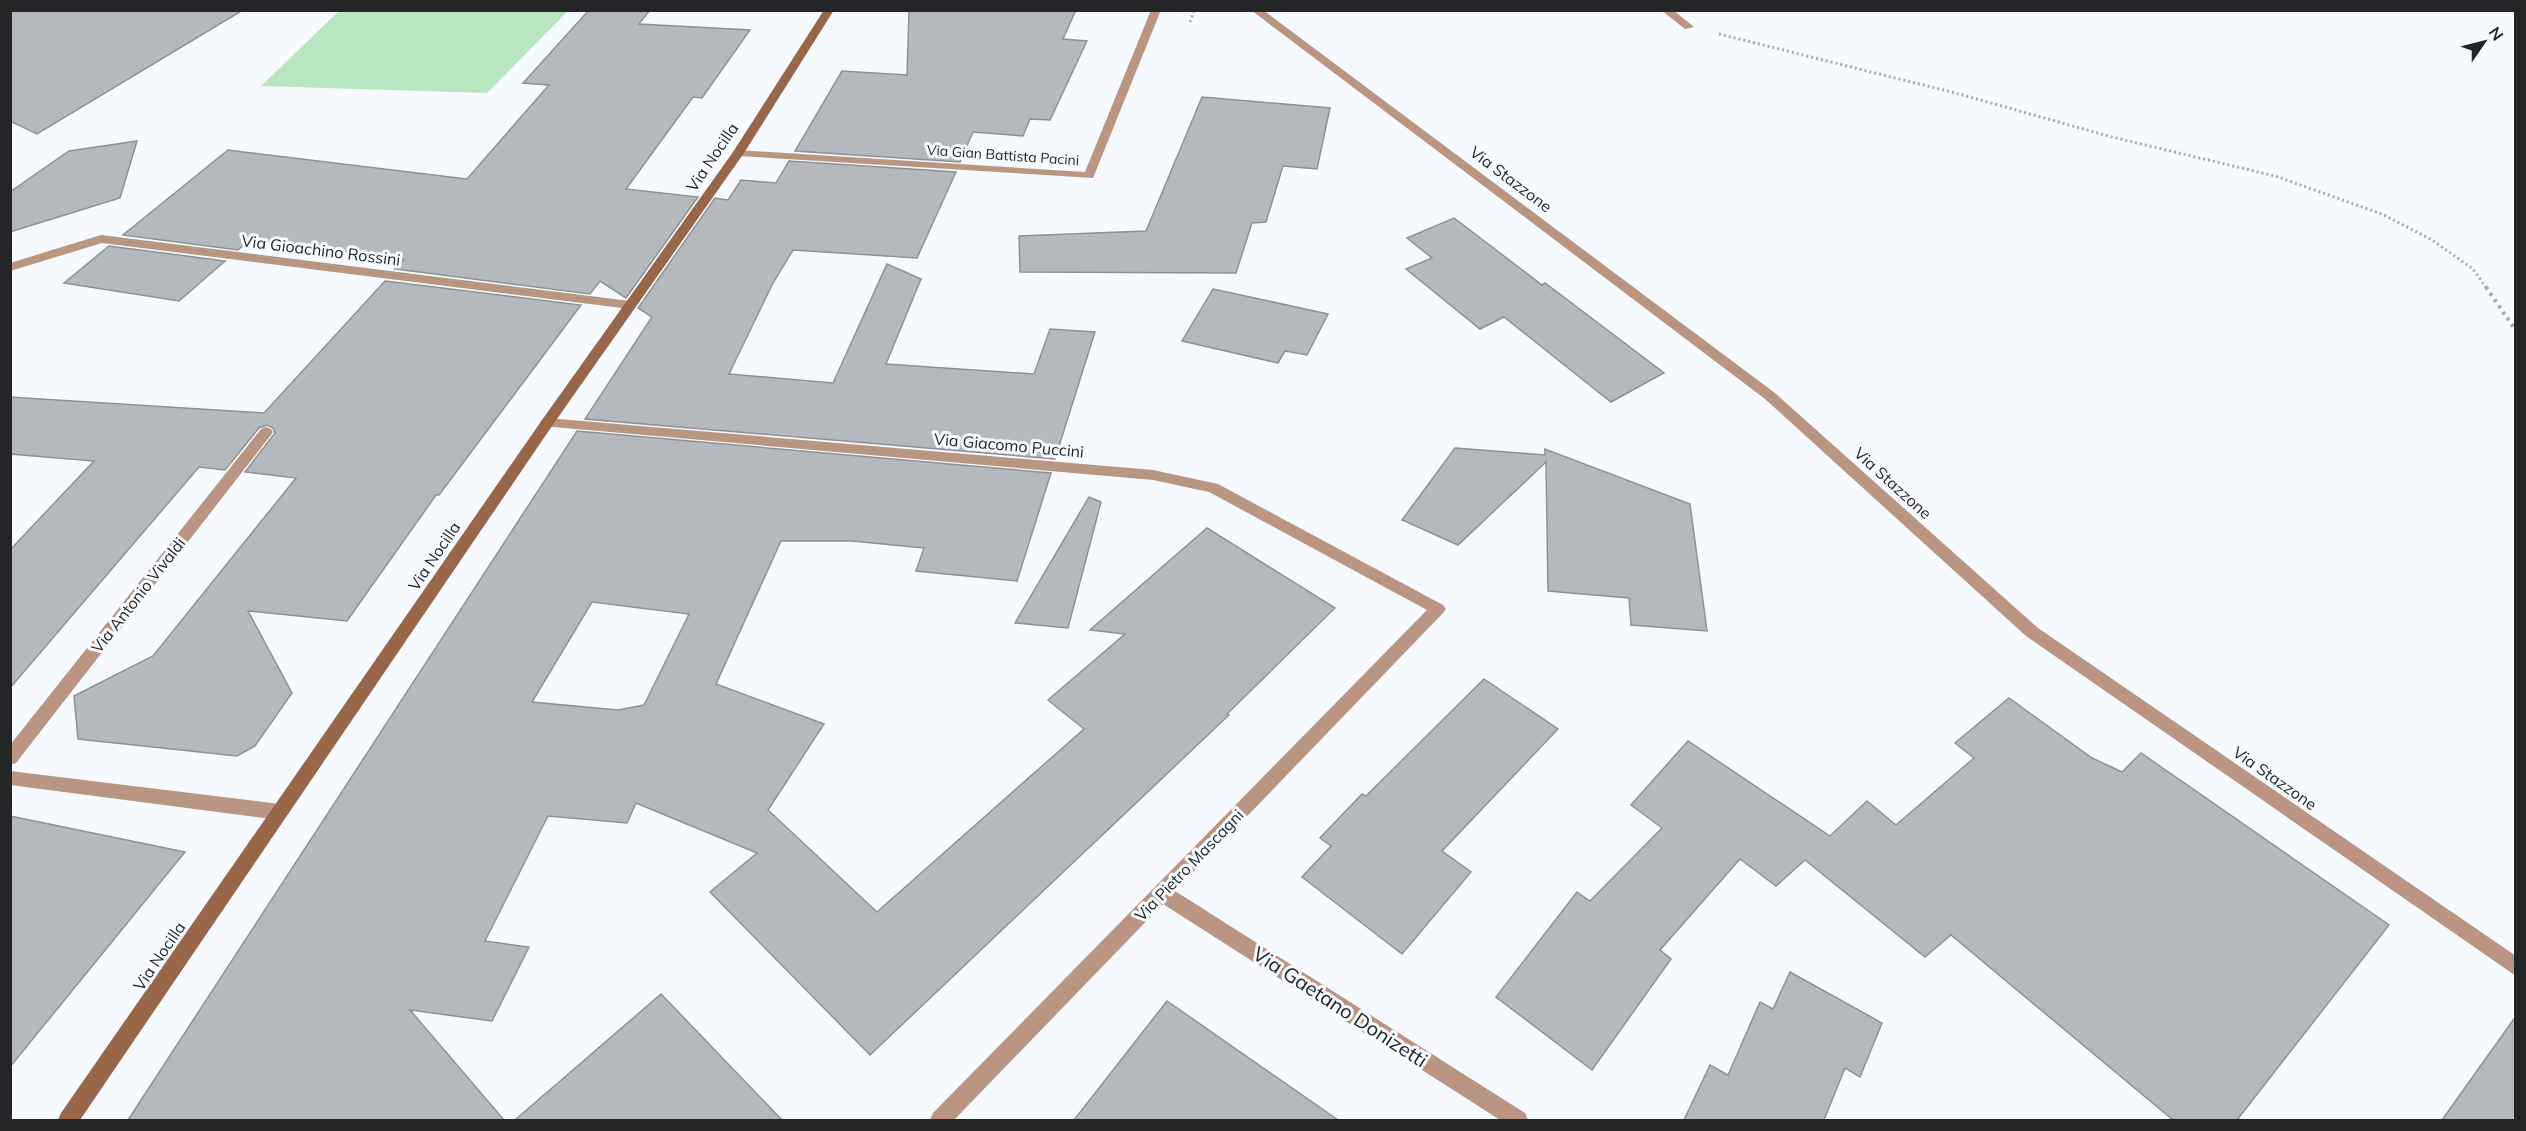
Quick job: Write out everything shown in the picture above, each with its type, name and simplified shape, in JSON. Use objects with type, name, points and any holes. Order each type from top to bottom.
[{"type":"street","name":"Via Nocilla","points":[[68,1120],[547,423],[738,153],[829,10]]},
{"type":"street","name":"Via Gian Battista Pacini","points":[[738,153],[1089,176],[1156,10]]},
{"type":"street","name":"Via Stazzone","points":[[1256,10],[1770,396],[2032,632],[2516,967]]},
{"type":"street","points":[[1665,10],[1689,27]]},
{"type":"street","name":"Via Gioachino Rossini","points":[[10,267],[101,239],[630,305]]},
{"type":"street","name":"Via Giacomo Puccini","points":[[547,423],[1153,475],[1213,488],[1438,609]]},
{"type":"street","name":"Via Antonio Vivaldi","points":[[10,758],[266,432]]},
{"type":"street","name":"Via Pietro Mascagni","points":[[940,1120],[1438,609]]},
{"type":"street","points":[[10,778],[280,812]]},
{"type":"street","name":"Via Gaetano Donizetti","points":[[1162,893],[1518,1120]]},
{"type":"path","points":[[1689,27],[1959,94],[2112,137],[2275,176],[2382,214],[2432,240],[2473,269],[2516,331]]},
{"type":"green space","points":[[339,11],[568,11],[487,93],[261,86]]},
{"type":"building","points":[[10,10],[243,10],[37,134],[10,121]]},
{"type":"building","points":[[589,10],[650,10],[639,24],[750,30],[702,98],[693,97],[626,189],[698,197],[626,298],[600,281],[590,294],[395,269],[404,260],[251,239],[238,250],[123,235],[228,150],[467,179],[549,85],[523,83]]},
{"type":"building","points":[[909,10],[1076,10],[1063,39],[1087,41],[1050,120],[1030,119],[1023,136],[973,132],[960,162],[795,151],[842,71],[907,75]]},
{"type":"building","points":[[1202,97],[1330,108],[1317,169],[1283,166],[1266,222],[1252,223],[1236,273],[1020,272],[1019,236],[1146,231]]},
{"type":"building","points":[[137,141],[120,198],[10,232],[10,192],[69,151]]},
{"type":"building","points":[[789,161],[956,172],[917,258],[793,250],[773,283],[729,374],[833,383],[887,264],[921,279],[886,364],[1034,374],[1050,329],[1095,332],[1055,459],[585,419],[652,317],[638,308],[715,198],[728,200],[741,180],[776,183]]},
{"type":"building","points":[[1454,218],[1664,373],[1611,402],[1504,317],[1480,329],[1406,269],[1432,258],[1407,238]]},
{"type":"building","points":[[109,246],[225,261],[179,301],[64,283]]},
{"type":"building","points":[[385,281],[581,305],[439,495],[436,495],[347,621],[248,611],[292,693],[255,746],[237,756],[78,739],[74,696],[153,656],[296,478],[245,472],[275,433],[273,428],[267,425],[259,428],[225,470],[199,467],[10,688],[10,550],[94,461],[10,454],[10,397],[264,413]]},
{"type":"building","points":[[1213,289],[1328,314],[1307,355],[1285,351],[1278,363],[1182,341]]},
{"type":"building","points":[[577,431],[1051,473],[1017,581],[916,571],[924,548],[852,541],[781,541],[716,684],[824,724],[768,810],[877,912],[1084,729],[1048,700],[1125,634],[1090,630],[1207,528],[1335,608],[1227,714],[1229,715],[870,1055],[710,892],[757,853],[636,803],[627,823],[548,816],[485,941],[529,947],[492,1021],[410,1010],[504,1120],[128,1120]],"holes":[[[592,602],[689,614],[644,705],[618,710],[532,702]]]},
{"type":"building","points":[[1455,448],[1545,455],[1545,449],[1690,504],[1707,631],[1631,625],[1629,598],[1548,591],[1546,462],[1458,545],[1402,520]]},
{"type":"building","points":[[1089,497],[1101,502],[1068,628],[1015,623]]},
{"type":"building","points":[[1484,679],[1558,729],[1442,851],[1471,872],[1402,954],[1302,877],[1331,846],[1320,838],[1362,794],[1366,796]]},
{"type":"building","points":[[2009,698],[2092,758],[2122,772],[2141,753],[2389,925],[2237,1120],[2173,1120],[1951,935],[1925,957],[1805,860],[1776,886],[1740,859],[1660,950],[1671,959],[1592,1070],[1496,997],[1577,892],[1590,901],[1662,828],[1631,805],[1688,741],[1830,836],[1867,801],[1896,825],[1974,758],[1955,743]]},
{"type":"building","points":[[10,816],[185,852],[10,1067]]},
{"type":"building","points":[[1790,972],[1882,1023],[1860,1077],[1845,1068],[1824,1120],[1684,1120],[1710,1065],[1728,1075],[1760,1002],[1773,1009]]},
{"type":"building","points":[[661,994],[782,1120],[515,1120]]},
{"type":"building","points":[[1167,1001],[1338,1120],[1074,1120]]},
{"type":"building","points":[[2516,1016],[2516,1120],[2442,1120]]}]
